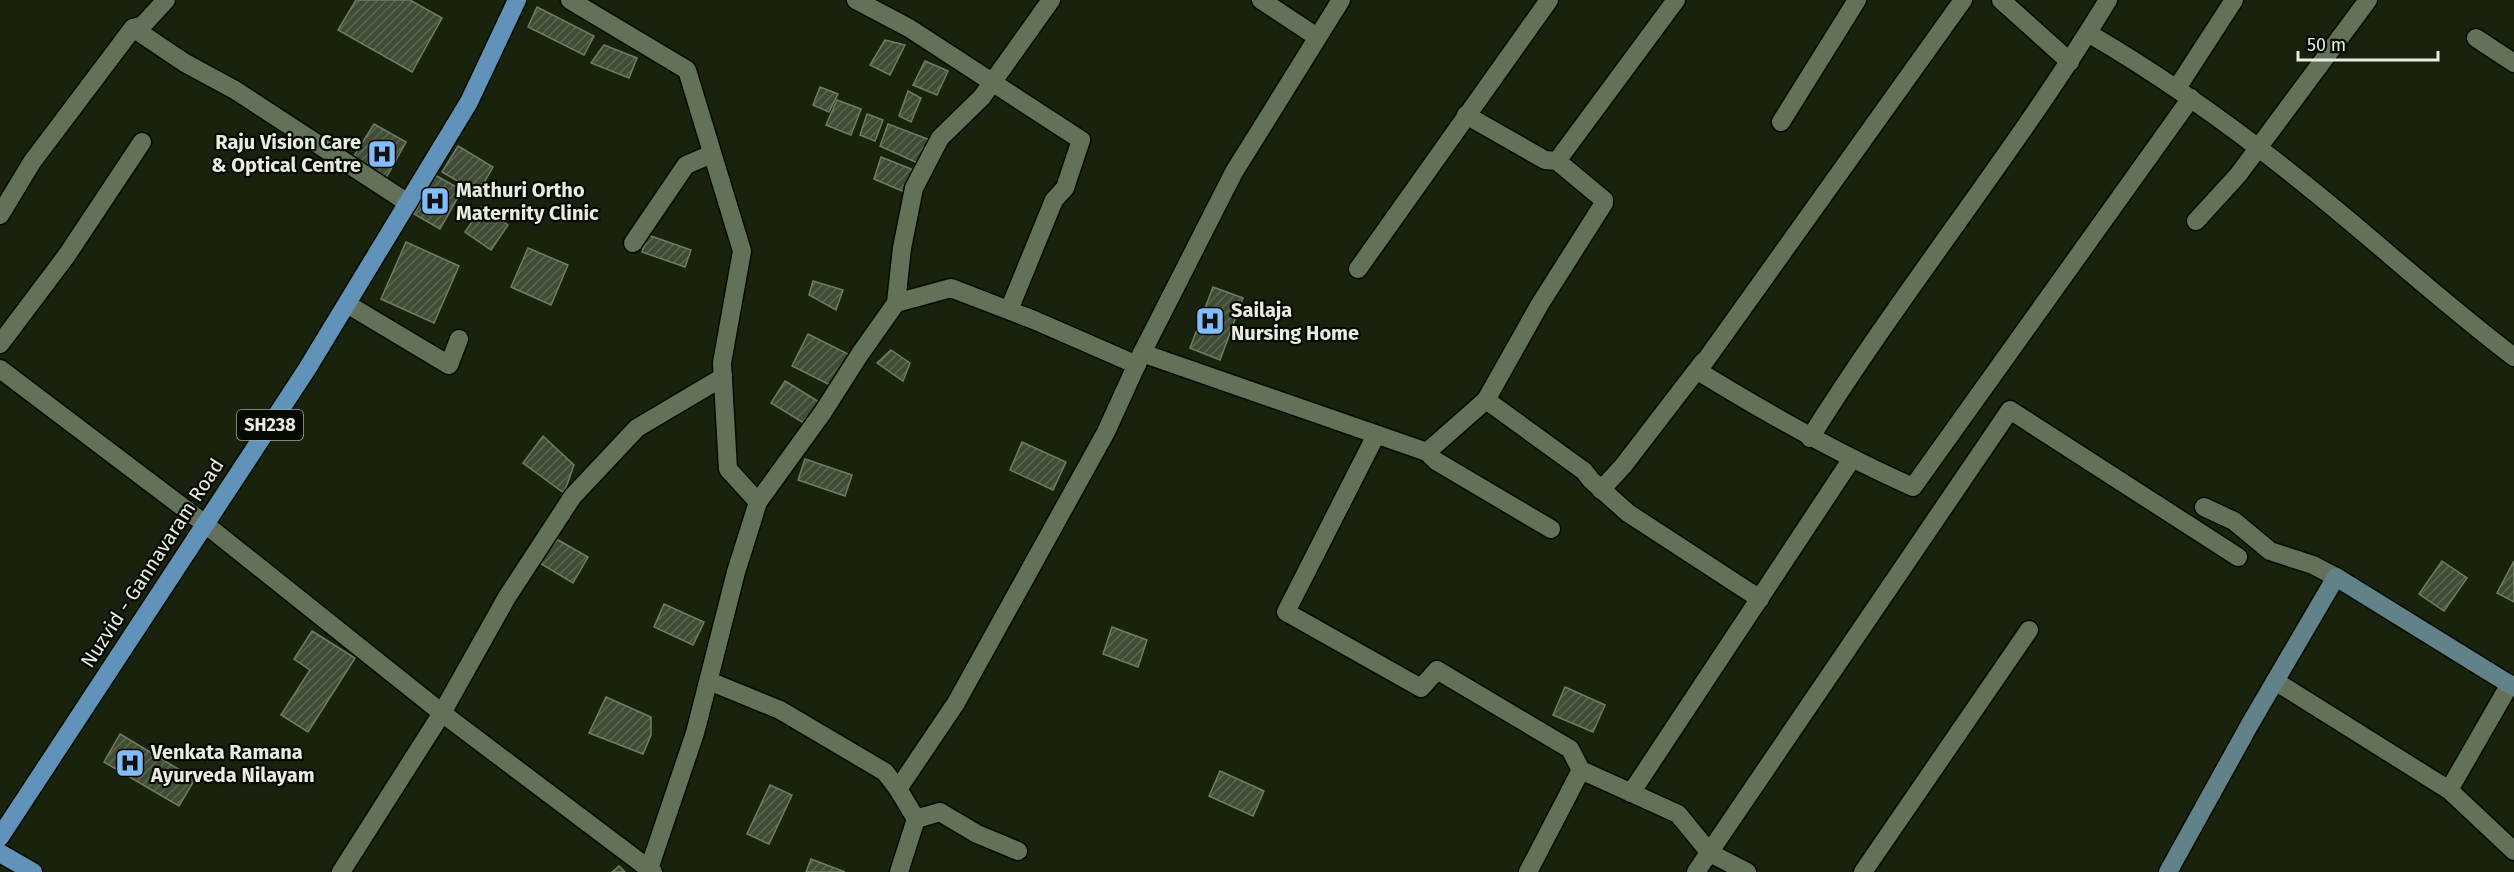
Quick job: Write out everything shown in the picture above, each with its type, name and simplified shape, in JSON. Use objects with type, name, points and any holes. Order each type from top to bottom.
[{"type":"main road","name":"Nuzvid - Gannavaram Road","points":[[0,837],[307,369],[469,102],[518,0]]},
{"type":"main road","points":[[0,853],[33,872]]},
{"type":"street","points":[[0,215],[32,162],[132,28],[143,26],[166,0]]},
{"type":"street","points":[[570,0],[687,70],[742,251],[722,363],[728,469],[758,502]]},
{"type":"street","points":[[856,0],[909,27],[1081,141],[1065,189],[1054,200],[1009,310]]},
{"type":"street","points":[[0,369],[205,524],[442,713],[651,870],[696,733],[736,572],[758,502],[823,412],[896,303],[902,248],[914,188],[940,138],[982,97],[1052,0]]},
{"type":"street","points":[[1261,0],[1317,37]]},
{"type":"street","points":[[898,789],[956,703],[1106,432],[1139,359],[1234,172],[1341,0]]},
{"type":"street","points":[[1358,269],[1549,0]]},
{"type":"street","points":[[1557,161],[1676,0]]},
{"type":"street","points":[[1780,122],[1857,0]]},
{"type":"street","points":[[1963,0],[1698,371],[1810,438],[1851,460],[1913,487],[2184,93],[2234,0]]},
{"type":"street","points":[[2001,0],[2070,62]]},
{"type":"street","points":[[1810,438],[1853,370],[2070,62],[2108,0]]},
{"type":"street","points":[[2196,221],[2238,175],[2368,0]]},
{"type":"street","points":[[132,28],[185,63],[235,90],[408,203]]},
{"type":"street","points":[[2088,33],[2184,93],[2258,149],[2345,217],[2464,320],[2514,357]]},
{"type":"street","points":[[2476,38],[2514,63]]},
{"type":"street","points":[[1427,452],[1486,400],[1540,304],[1604,203],[1604,200],[1557,161],[1545,160],[1466,115]]},
{"type":"street","points":[[0,344],[67,255],[142,142]]},
{"type":"street","points":[[633,243],[686,165],[712,154]]},
{"type":"street","points":[[896,303],[951,288],[1139,359],[1427,452],[1436,461],[1551,529]]},
{"type":"street","points":[[347,304],[449,364],[459,339]]},
{"type":"street","points":[[1601,490],[1653,429],[1727,331]]},
{"type":"street","points":[[341,872],[442,713],[507,597],[573,496],[637,428],[723,377]]},
{"type":"street","points":[[1486,400],[1584,471],[1601,490],[1628,513],[1760,599]]},
{"type":"street","points":[[1696,872],[2010,410],[2238,557]]},
{"type":"street","points":[[1376,435],[1286,612],[1421,688],[1437,670],[1570,749],[1581,770],[1678,814],[1710,853],[1747,872]]},
{"type":"street","points":[[1631,793],[1851,460]]},
{"type":"street","points":[[2204,507],[2234,521],[2270,551],[2313,565],[2336,577],[2512,685],[2449,790]]},
{"type":"street","points":[[2168,872],[2336,577]]},
{"type":"street","points":[[1863,872],[2029,630]]},
{"type":"street","points":[[709,681],[780,710],[885,772],[916,819],[899,872]]},
{"type":"street","points":[[2275,681],[2449,790],[2514,851]]},
{"type":"street","points":[[1528,872],[1581,770]]},
{"type":"street","points":[[916,819],[939,812],[977,834],[1018,851]]},
{"type":"building","points":[[356,0],[410,0],[442,18],[412,72],[338,30]]},
{"type":"building","points":[[537,7],[594,36],[584,55],[528,27]]},
{"type":"building","points":[[885,40],[905,45],[890,75],[870,65]]},
{"type":"building","points":[[604,45],[637,58],[629,78],[591,63]]},
{"type":"building","points":[[925,61],[948,71],[937,95],[913,85]]},
{"type":"building","points":[[820,87],[838,94],[829,112],[813,105]]},
{"type":"building","points":[[908,91],[921,98],[911,122],[899,116]]},
{"type":"building","points":[[837,100],[861,109],[851,135],[826,125]]},
{"type":"building","points":[[867,114],[883,120],[875,141],[860,135]]},
{"type":"building","points":[[374,124],[406,142],[386,178],[354,156]]},
{"type":"building","points":[[888,124],[930,140],[920,164],[880,146]]},
{"type":"building","points":[[458,146],[493,167],[478,193],[442,172]]},
{"type":"building","points":[[881,157],[916,171],[907,193],[874,179]]},
{"type":"building","points":[[435,175],[462,190],[440,229],[414,214]]},
{"type":"building","points":[[482,207],[508,225],[491,250],[465,232]]},
{"type":"building","points":[[648,235],[691,250],[685,267],[642,252]]},
{"type":"building","points":[[406,242],[459,266],[434,323],[381,299]]},
{"type":"building","points":[[528,248],[568,265],[551,305],[511,287]]},
{"type":"building","points":[[813,281],[843,290],[836,310],[809,295]]},
{"type":"building","points":[[1213,287],[1243,298],[1220,360],[1190,348]]},
{"type":"building","points":[[808,334],[850,355],[834,387],[792,366]]},
{"type":"building","points":[[891,350],[910,363],[903,381],[877,363]]},
{"type":"building","points":[[785,381],[821,403],[807,425],[771,403]]},
{"type":"building","points":[[543,436],[574,465],[564,493],[523,463]]},
{"type":"building","points":[[1022,442],[1066,462],[1053,490],[1010,470]]},
{"type":"building","points":[[805,459],[852,475],[845,496],[798,480]]},
{"type":"building","points":[[553,537],[588,557],[573,583],[538,562]]},
{"type":"building","points":[[2442,561],[2467,578],[2444,611],[2419,594]]},
{"type":"building","points":[[2514,561],[2514,602],[2497,593]]},
{"type":"building","points":[[664,604],[704,622],[693,645],[654,627]]},
{"type":"building","points":[[1112,627],[1147,640],[1138,667],[1103,654]]},
{"type":"building","points":[[312,631],[355,658],[308,732],[281,715],[310,670],[294,659]]},
{"type":"building","points":[[1565,687],[1605,705],[1593,732],[1553,715]]},
{"type":"building","points":[[606,697],[651,717],[651,735],[643,754],[589,733]]},
{"type":"building","points":[[120,734],[195,779],[179,806],[104,762]]},
{"type":"building","points":[[1220,771],[1264,791],[1253,816],[1209,796]]},
{"type":"building","points":[[770,785],[792,795],[769,844],[747,834]]},
{"type":"building","points":[[811,859],[845,872],[806,872]]},
{"type":"building","points":[[619,866],[625,872],[612,872]]},
{"type":"place","name":"Raju Vision Care & Optical Centre","points":[[382,154]]},
{"type":"place","name":"Mathuri Ortho Maternity Clinic","points":[[435,201]]},
{"type":"place","name":"Sailaja Nursing Home","points":[[1210,321]]},
{"type":"place","name":"Venkata Ramana Ayurveda Nilayam","points":[[130,763]]}]
